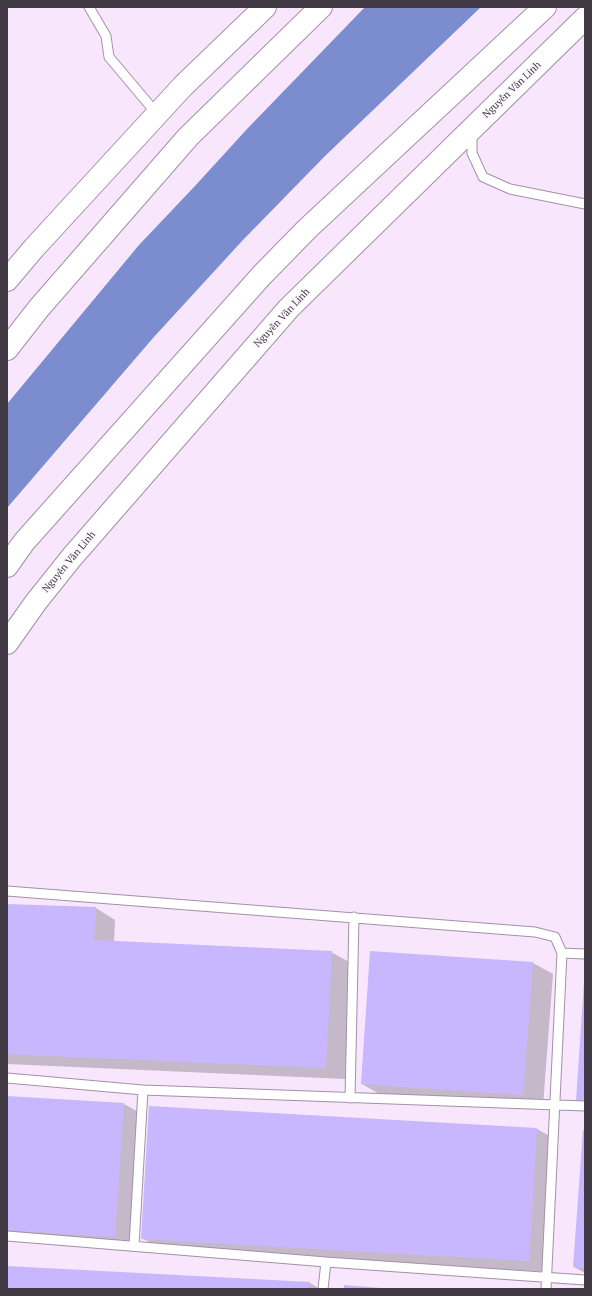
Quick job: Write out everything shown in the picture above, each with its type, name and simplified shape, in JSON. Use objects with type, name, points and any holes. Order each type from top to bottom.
[{"type":"main road","points":[[7,280],[39,242],[183,86],[265,7]]},
{"type":"main road","points":[[7,349],[44,302],[188,137],[320,7]]},
{"type":"main road","points":[[7,566],[24,542],[262,275],[307,229],[545,7]]},
{"type":"main road","name":"Nguyễn Văn Linh","points":[[7,643],[36,602],[72,558],[290,308],[585,18]]},
{"type":"lane","points":[[89,7],[106,36],[109,57],[157,114]]},
{"type":"lane","points":[[472,128],[472,153],[483,177],[510,189],[585,204]]},
{"type":"lane","points":[[7,891],[535,932],[555,937],[562,953],[546,1289]]},
{"type":"lane","points":[[350,1098],[354,917]]},
{"type":"lane","points":[[562,953],[585,954]]},
{"type":"lane","points":[[7,1078],[142,1090],[585,1106]]},
{"type":"lane","points":[[134,1246],[142,1090]]},
{"type":"lane","points":[[7,1236],[326,1262],[585,1280]]},
{"type":"lane","points":[[323,1289],[326,1262]]},
{"type":"water","points":[[365,7],[481,7],[325,156],[242,241],[153,338],[7,508],[7,404],[139,245],[248,128]]},
{"type":"building","points":[[7,904],[96,907],[94,940],[332,951],[326,1068],[7,1054]]},
{"type":"building","points":[[370,951],[533,962],[523,1095],[361,1084]]},
{"type":"building","points":[[585,982],[585,1102],[576,1101]]},
{"type":"building","points":[[7,1096],[124,1103],[115,1237],[7,1230]]},
{"type":"building","points":[[149,1106],[537,1128],[529,1261],[141,1239]]},
{"type":"building","points":[[583,1130],[585,1130],[585,1268],[573,1267]]},
{"type":"building","points":[[7,1266],[310,1282],[309,1289],[7,1289]]},
{"type":"building","points":[[344,1285],[381,1288],[381,1289],[344,1289]]}]
